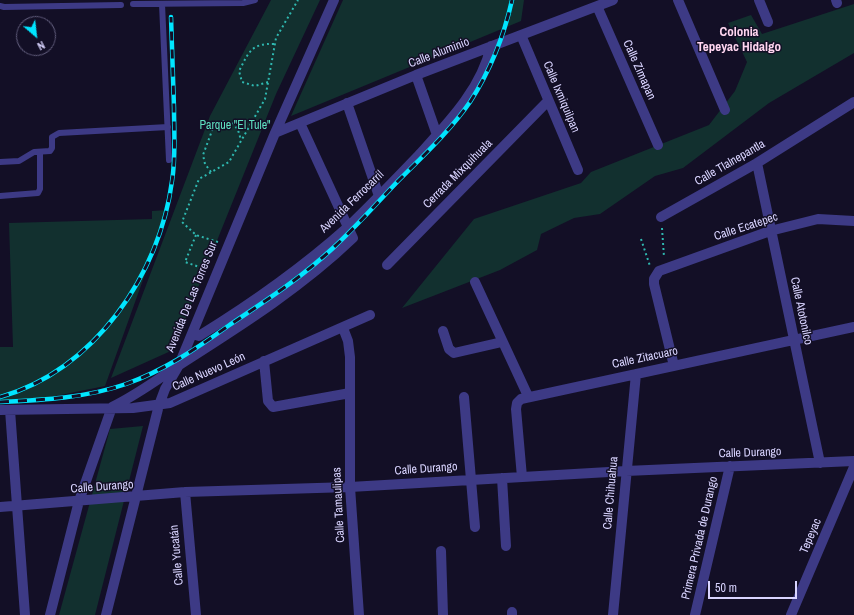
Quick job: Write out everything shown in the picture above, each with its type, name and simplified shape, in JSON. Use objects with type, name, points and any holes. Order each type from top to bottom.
[{"type":"street","name":"Avenida De Las Torres Sur","points":[[106,615],[137,497],[158,405],[165,389],[179,366],[275,133],[334,0]]},
{"type":"street","name":"Calle Aluminio","points":[[275,133],[416,75],[613,0]]},
{"type":"street","points":[[678,0],[725,110]]},
{"type":"street","points":[[759,0],[768,22]]},
{"type":"street","name":"Calle Zimapan","points":[[597,6],[658,145]]},
{"type":"street","name":"Calle Ixmiquilpan","points":[[521,34],[578,170]]},
{"type":"street","name":"Avenida Ferrocarril","points":[[192,334],[199,336],[250,303],[312,256],[348,226],[379,196],[458,111],[477,83],[491,46]]},
{"type":"street","points":[[416,75],[437,135]]},
{"type":"street","name":"Cerrada Mixquihuala","points":[[386,265],[548,101]]},
{"type":"street","name":"Calle Tlalnepantla","points":[[661,217],[757,164],[854,102]]},
{"type":"street","points":[[347,103],[379,196]]},
{"type":"street","points":[[50,615],[79,501],[112,407],[126,400],[179,366],[287,293],[330,260],[353,238],[300,123]]},
{"type":"street","name":"Calle Atotonilco","points":[[757,164],[820,463]]},
{"type":"street","name":"Calle Ecatepec","points":[[654,279],[659,271],[770,231],[818,219],[854,221]]},
{"type":"street","points":[[654,279],[674,366]]},
{"type":"street","points":[[475,282],[528,396],[521,399],[516,406],[522,477]]},
{"type":"street","name":"Calle Nuevo León","points":[[5,410],[112,407],[133,408],[158,405],[180,400],[264,361],[370,315]]},
{"type":"street","name":"Calle Tamaulipas","points":[[342,328],[349,346],[350,487],[359,615]]},
{"type":"street","name":"Calle Zitacuaro","points":[[528,396],[854,328]]},
{"type":"street","points":[[443,332],[449,349],[454,353],[502,342]]},
{"type":"street","points":[[264,361],[268,401],[273,407],[350,394]]},
{"type":"street","name":"Calle Chihuahua","points":[[613,615],[636,374]]},
{"type":"street","points":[[464,397],[474,527]]},
{"type":"street","points":[[5,410],[17,506],[25,615]]},
{"type":"street","name":"Calle Durango","points":[[0,507],[185,492],[350,487],[470,479],[854,461]]},
{"type":"street","name":"Primera Privada de Durango","points":[[694,615],[730,466]]},
{"type":"street","name":"Tepeyac","points":[[791,615],[854,467]]},
{"type":"street","points":[[502,478],[506,546]]},
{"type":"street","name":"Calle Yucatán","points":[[185,492],[196,615]]},
{"type":"street","points":[[441,551],[443,615]]},
{"type":"lane","points":[[133,4],[243,3],[255,0]]},
{"type":"lane","points":[[0,6],[4,8],[53,3],[122,5]]},
{"type":"lane","points":[[162,4],[169,160]]},
{"type":"lane","points":[[0,162],[19,161],[31,153],[52,150],[52,137],[59,133],[168,127]]},
{"type":"lane","points":[[0,196],[38,193],[40,189],[40,152]]},
{"type":"path","points":[[228,245],[196,235],[182,222],[199,179],[229,162],[265,100],[276,38],[298,0]]},
{"type":"path","points":[[268,82],[255,86],[242,82],[239,71],[251,49],[262,44],[275,44]]},
{"type":"path","points":[[211,172],[205,164],[203,155],[213,128],[222,121],[232,123],[238,130],[242,140]]},
{"type":"path","points":[[661,217],[664,269]]},
{"type":"path","points":[[196,235],[185,262],[217,274]]},
{"type":"path","points":[[641,239],[654,279]]},
{"type":"green space","name":"Parque \"El Tule\"","points":[[271,0],[320,0],[276,94],[173,350],[111,378],[210,116]]},
{"type":"green space","points":[[343,0],[524,0],[521,21],[291,116]]},
{"type":"green space","points":[[854,4],[854,53],[769,103],[683,168],[655,176],[600,214],[574,218],[541,234],[537,250],[500,270],[402,308],[474,219],[581,183],[591,172],[709,125],[735,91],[747,62],[728,23],[751,15],[762,34]]},
{"type":"green space","points":[[168,210],[105,386],[16,404],[0,402],[0,347],[13,347],[9,223],[152,219],[152,211]]},
{"type":"green space","points":[[143,426],[95,615],[59,615],[110,429]]},
{"type":"railway","points":[[0,402],[80,395],[111,389],[140,379],[191,351],[295,280],[321,259],[350,232],[436,143],[462,113],[484,78],[496,53],[512,0]]},
{"type":"railway","points":[[0,397],[34,384],[65,365],[93,342],[117,314],[137,283],[153,250],[165,216],[174,163],[171,17]]},
{"type":"district","name":"Colonia Tepeyac Hidalgo","points":[[739,40]]}]
